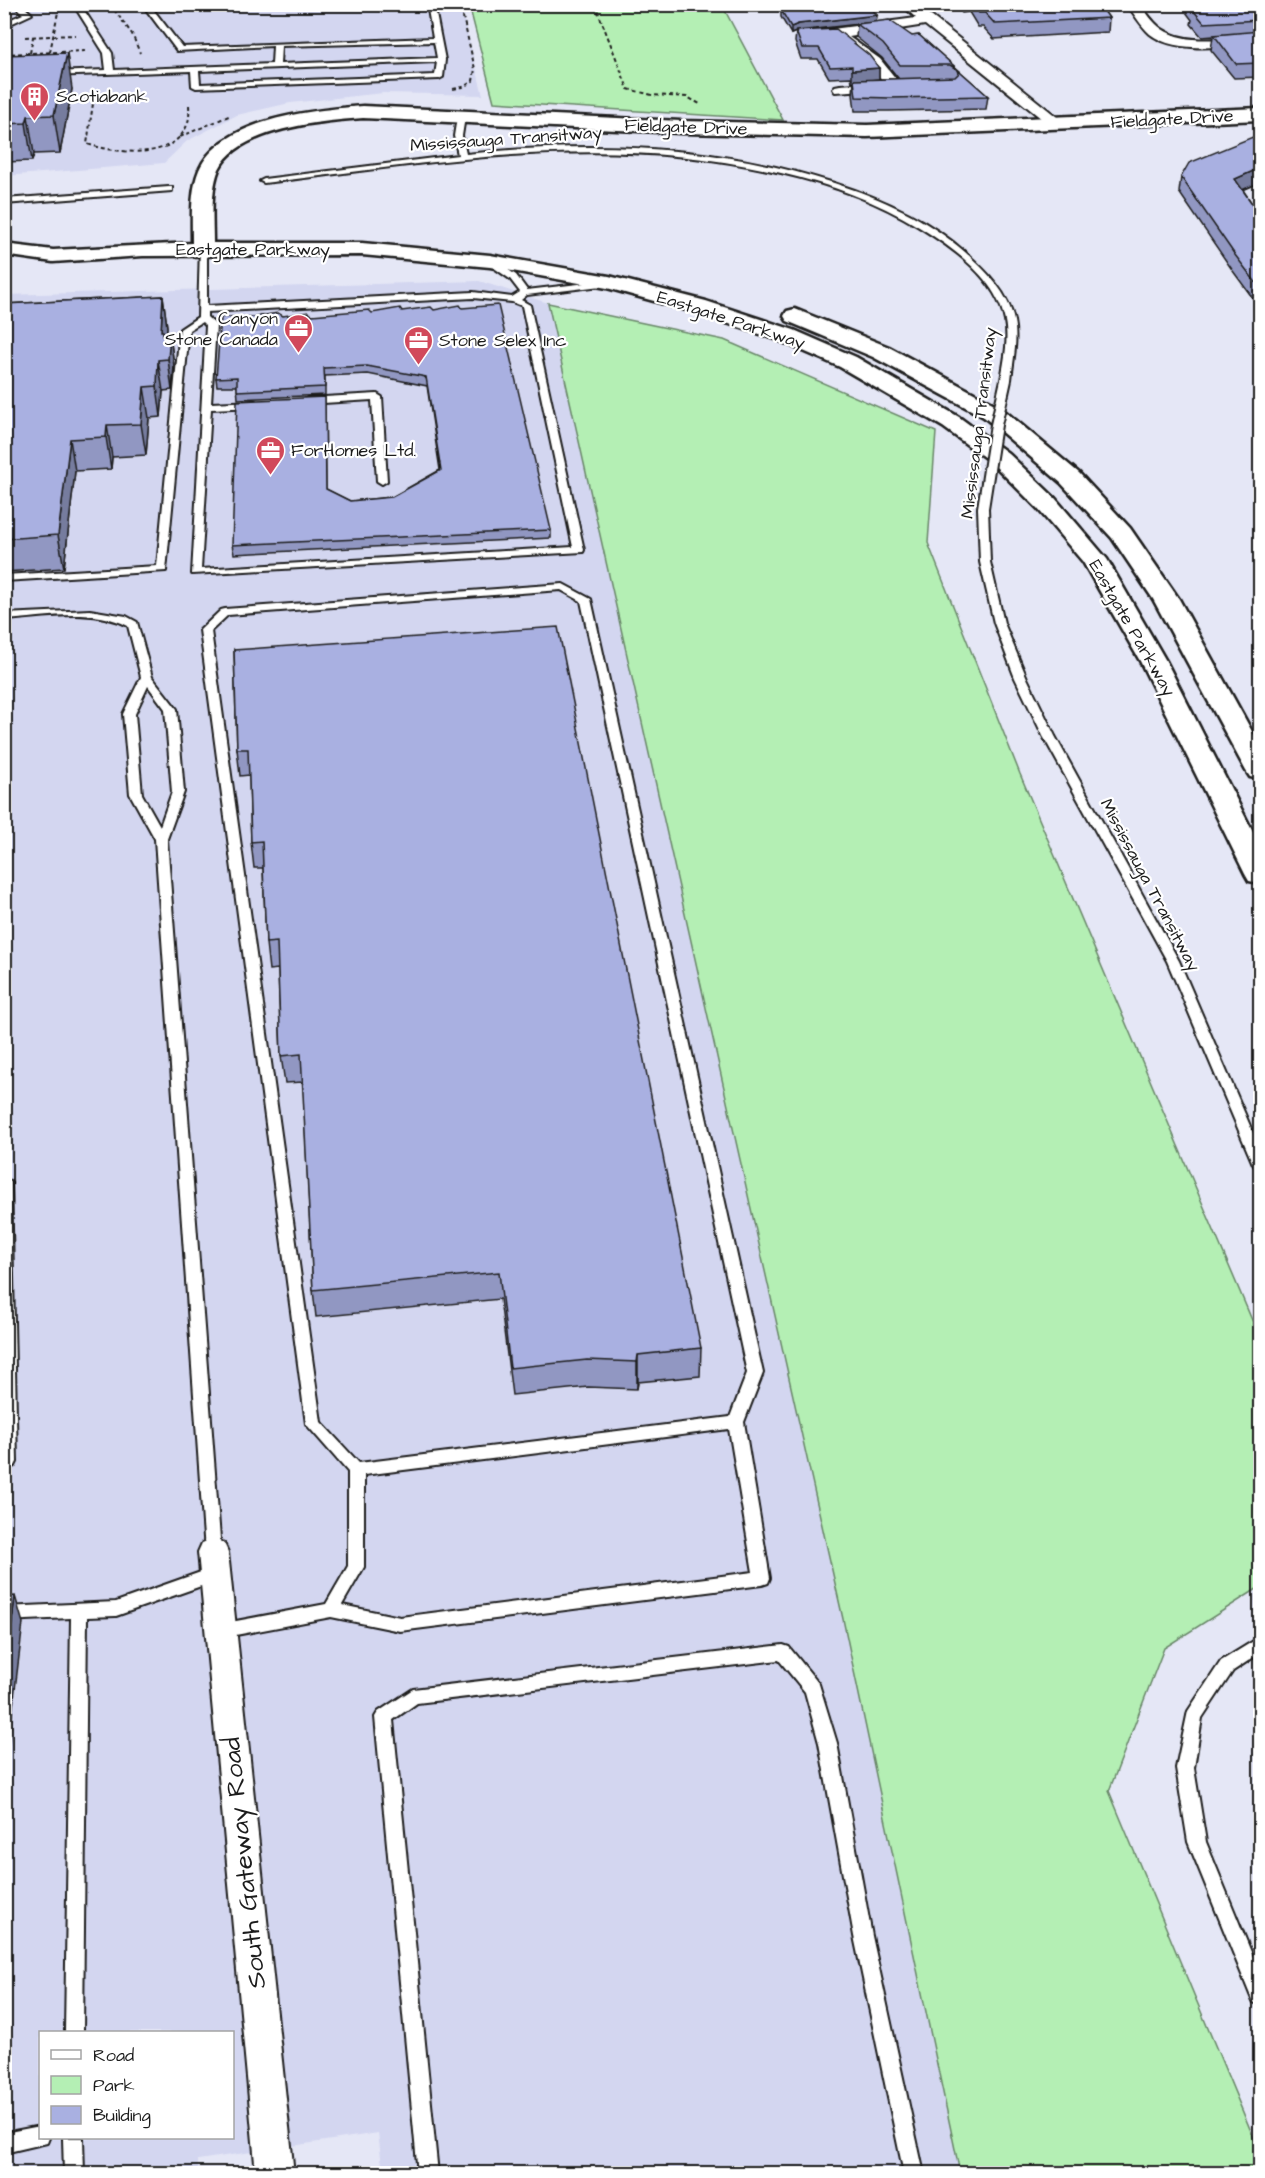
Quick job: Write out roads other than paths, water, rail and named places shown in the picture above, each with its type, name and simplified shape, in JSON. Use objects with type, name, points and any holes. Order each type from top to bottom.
[{"type":"main road","name":"Fieldgate Drive","points":[[203,241],[209,170],[213,160],[227,147],[251,134],[282,123],[333,113],[363,111],[710,128],[867,131],[1260,114]]},
{"type":"main road","name":"Eastgate Parkway","points":[[8,251],[53,256],[203,241],[321,234],[390,237],[555,254],[635,269],[755,302],[816,323],[881,352],[992,412],[1070,478],[1121,532],[1172,610],[1260,771]]},
{"type":"main road","name":"Eastgate Parkway","points":[[203,241],[362,249],[490,261],[609,282],[698,306],[786,335],[848,362],[951,422],[1000,458],[1046,503],[1094,559],[1153,661],[1260,874]]},
{"type":"street","points":[[907,4],[1057,124]]},
{"type":"street","points":[[1133,4],[1152,28],[1171,39],[1196,42],[1260,39]]},
{"type":"street","points":[[798,37],[839,34],[926,21]]},
{"type":"street","points":[[839,34],[875,62],[899,85],[840,89]]},
{"type":"street","name":"South Gateway Road","points":[[214,1563],[275,2174]]},
{"type":"lane","points":[[4,25],[28,14],[16,4]]},
{"type":"lane","points":[[76,4],[108,53],[110,71]]},
{"type":"lane","points":[[145,4],[180,49],[437,40]]},
{"type":"lane","points":[[195,69],[196,86],[439,77],[441,60],[430,4]]},
{"type":"lane","points":[[276,66],[277,44]]},
{"type":"lane","points":[[27,75],[441,60]]},
{"type":"lane","points":[[461,117],[458,136],[463,158]]},
{"type":"lane","name":"Mississauga Transitway","points":[[264,181],[463,158],[556,150],[605,148],[688,154],[796,174],[846,189],[900,210],[935,231],[969,258],[996,289],[1010,322],[1006,380],[996,424],[983,508],[985,562],[999,623],[1021,678],[1049,736],[1173,961],[1260,1164]]},
{"type":"lane","points":[[4,202],[169,189]]},
{"type":"lane","points":[[4,578],[162,569],[185,329],[203,313],[473,295],[514,300],[526,305],[579,550],[196,572],[211,325],[203,313],[203,241]]},
{"type":"lane","points":[[490,261],[505,270],[525,293]]},
{"type":"lane","points":[[514,300],[525,293],[578,284],[609,282]]},
{"type":"lane","points":[[297,401],[377,397],[382,481]]},
{"type":"lane","points":[[206,406],[263,403]]},
{"type":"lane","points":[[220,1631],[331,1610],[400,1624],[762,1578],[736,1422],[755,1373],[586,599],[563,587],[225,612],[205,630],[314,1424],[356,1470],[356,1567],[331,1610]]},
{"type":"lane","points":[[4,617],[97,613],[116,615],[126,619],[133,624],[147,676],[171,709],[178,792],[161,839],[214,1563],[116,1609],[4,1614]]},
{"type":"lane","points":[[147,676],[129,714],[136,794],[161,839]]},
{"type":"lane","points":[[4,1182],[9,1462],[4,1463]]},
{"type":"lane","points":[[356,1470],[736,1422]]},
{"type":"lane","points":[[74,2031],[79,1610]]},
{"type":"lane","points":[[1260,1644],[1227,1666],[1194,1716],[1185,1768],[1197,1842],[1260,1996]]},
{"type":"lane","points":[[428,2174],[384,1717],[413,1696],[783,1652],[813,1689],[828,1743],[863,1936],[914,2174]]},
{"type":"lane","points":[[4,2143],[39,2136]]},
{"type":"lane","points":[[73,2139],[74,2174]]},
{"type":"place","name":"Scotiabank","points":[[35,122]]},
{"type":"place","name":"Canyon Stone Canada","points":[[299,354]]},
{"type":"place","name":"Stone Selex Inc","points":[[418,366]]},
{"type":"place","name":"ForHomes Ltd.","points":[[270,476]]}]
